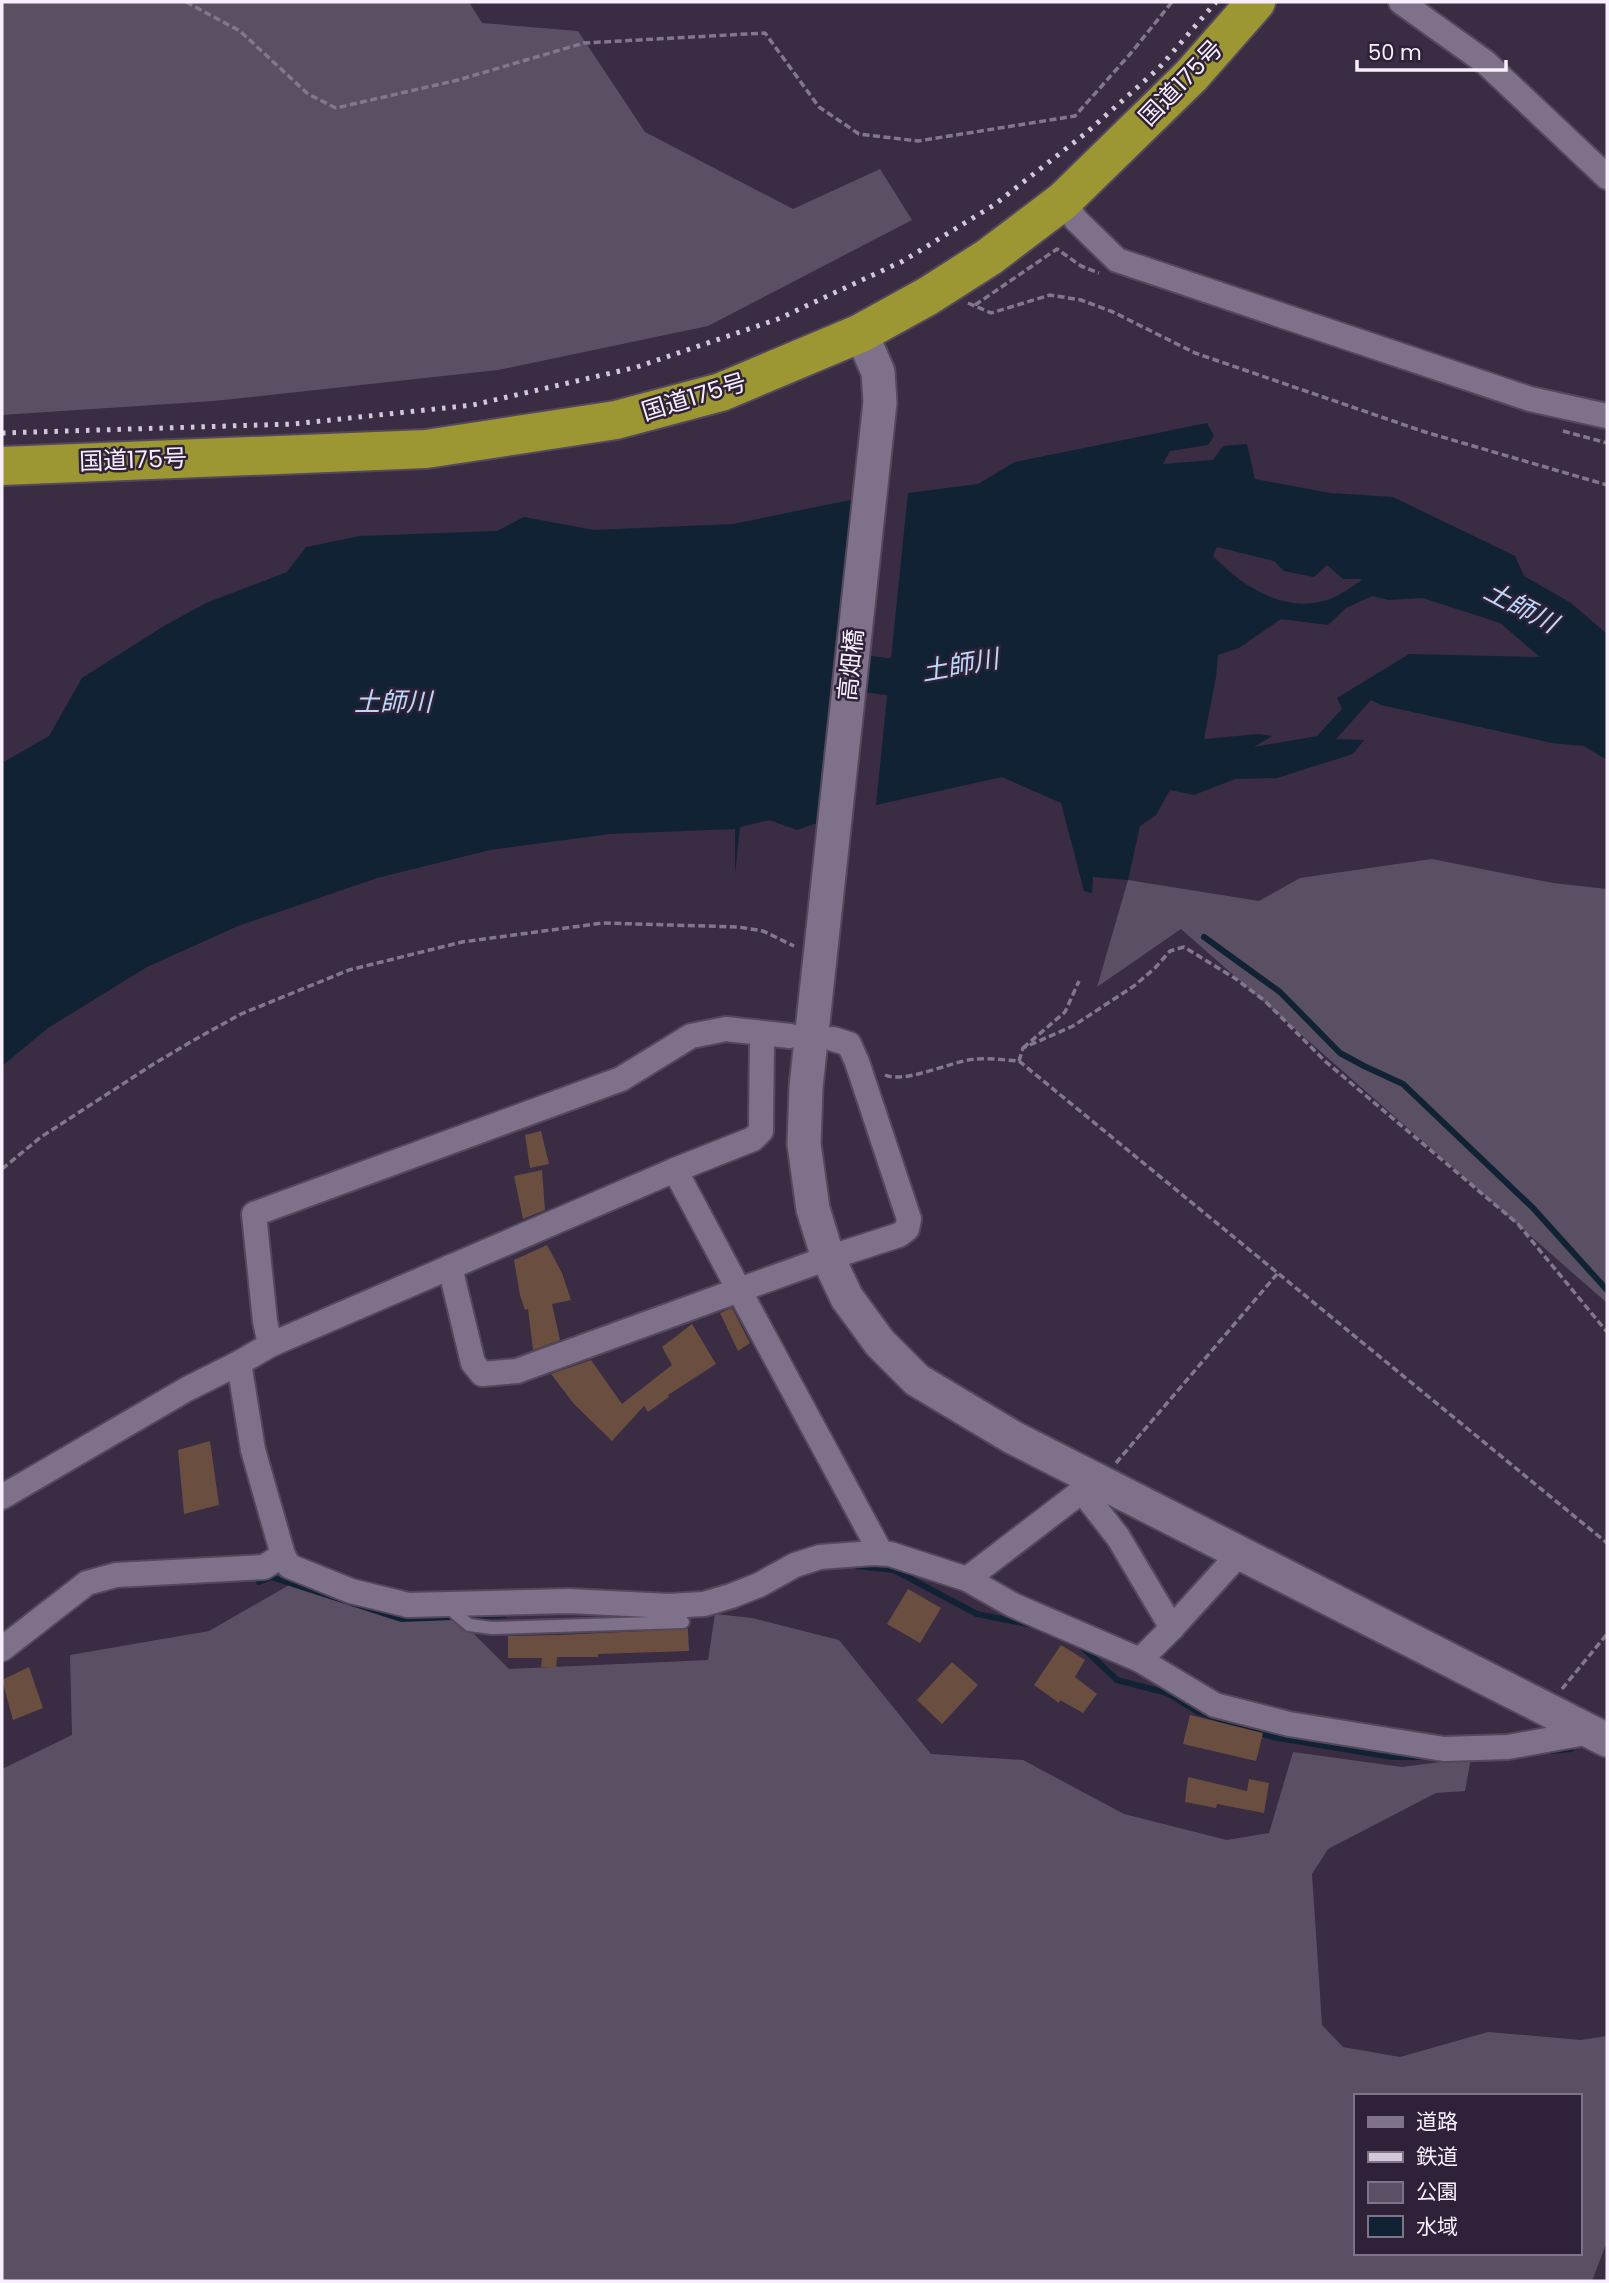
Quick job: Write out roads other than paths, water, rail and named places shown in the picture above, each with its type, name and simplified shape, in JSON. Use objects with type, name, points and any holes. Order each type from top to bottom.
[{"type":"highway","name":"国道175号","points":[[2,466],[426,449],[616,420],[721,392],[861,333],[928,296],[989,257],[1063,201],[1191,76],[1256,2]]},
{"type":"street","points":[[1401,2],[1485,62],[1607,177]]},
{"type":"street","points":[[1063,201],[1076,220],[1117,260],[1530,399],[1607,416]]},
{"type":"street","name":"高畑橋","points":[[861,333],[878,372],[880,402],[810,938],[804,1144],[813,1209],[828,1258],[847,1298],[880,1343],[917,1380],[1014,1438],[1095,1476],[1546,1709],[1602,1734]]},
{"type":"street","points":[[270,1345],[254,1214],[621,1079],[691,1036],[726,1029],[790,1036]]},
{"type":"street","points":[[2,1497],[187,1389],[270,1345],[753,1139],[761,1131],[762,1033]]},
{"type":"street","points":[[450,1267],[472,1363],[482,1374],[517,1371],[828,1258],[899,1235],[907,1229],[909,1219],[857,1062],[849,1044],[833,1039]]},
{"type":"street","points":[[675,1170],[881,1553]]},
{"type":"street","points":[[239,1363],[253,1450],[283,1555],[289,1566],[351,1591],[408,1605],[569,1601],[669,1606],[704,1604],[750,1588],[795,1565],[820,1557],[890,1554],[967,1579],[1013,1605],[1140,1660],[1215,1705],[1289,1724],[1444,1749],[1508,1746],[1602,1734]]},
{"type":"street","points":[[967,1579],[1095,1476],[1118,1537],[1172,1628]]},
{"type":"street","points":[[1140,1660],[1240,1553]]},
{"type":"street","points":[[2,1649],[88,1583],[116,1575],[264,1567],[283,1555]]},
{"type":"lane","points":[[445,1604],[469,1625],[492,1628],[683,1622]]},
{"type":"water","points":[[1207,423],[1214,436],[1208,445],[1170,451],[1163,464],[1213,460],[1223,446],[1247,444],[1255,479],[1330,493],[1393,497],[1515,556],[1524,576],[1571,603],[1607,634],[1607,760],[1584,746],[1552,743],[1381,705],[1371,700],[1336,739],[1364,740],[1353,754],[1277,778],[1235,779],[1194,795],[1170,790],[1156,815],[1140,826],[1128,880],[1093,877],[1092,893],[1084,891],[1061,803],[1002,777],[876,805],[908,493],[978,484],[1015,462]],"holes":[[[1217,547],[1274,561],[1284,571],[1314,577],[1327,565],[1343,579],[1363,579],[1330,599],[1314,603],[1282,601],[1238,578],[1213,556]],[[1372,596],[1389,600],[1423,598],[1500,623],[1540,657],[1409,654],[1337,698],[1342,709],[1317,736],[1254,747],[1272,736],[1259,734],[1204,739],[1218,655],[1239,648],[1281,619],[1328,625],[1346,608]]]},
{"type":"water","name":"土師川","points":[[860,498],[829,819],[797,830],[769,820],[740,827],[735,874],[735,829],[610,834],[490,850],[377,878],[238,926],[147,967],[48,1028],[2,1066],[2,763],[49,736],[82,678],[206,603],[287,572],[306,547],[360,536],[497,531],[524,517],[594,530],[733,524]]},
{"type":"waterway","name":"土師川","points":[[820,668],[890,677],[939,667]]},
{"type":"waterway","points":[[1204,937],[1280,992],[1340,1053],[1403,1084],[1533,1208],[1607,1290]]},
{"type":"waterway","points":[[856,1566],[894,1570],[977,1614],[1032,1625]]},
{"type":"waterway","points":[[259,1582],[271,1577],[401,1619],[504,1615]]},
{"type":"waterway","points":[[1081,1646],[1117,1680],[1167,1693],[1198,1712],[1272,1737],[1392,1757],[1425,1757]]},
{"type":"waterway","points":[[1551,1751],[1571,1749]]},
{"type":"railway","points":[[2,433],[293,424],[473,405],[637,367],[778,319],[903,261],[994,205],[1086,133],[1159,68],[1216,2]]}]
